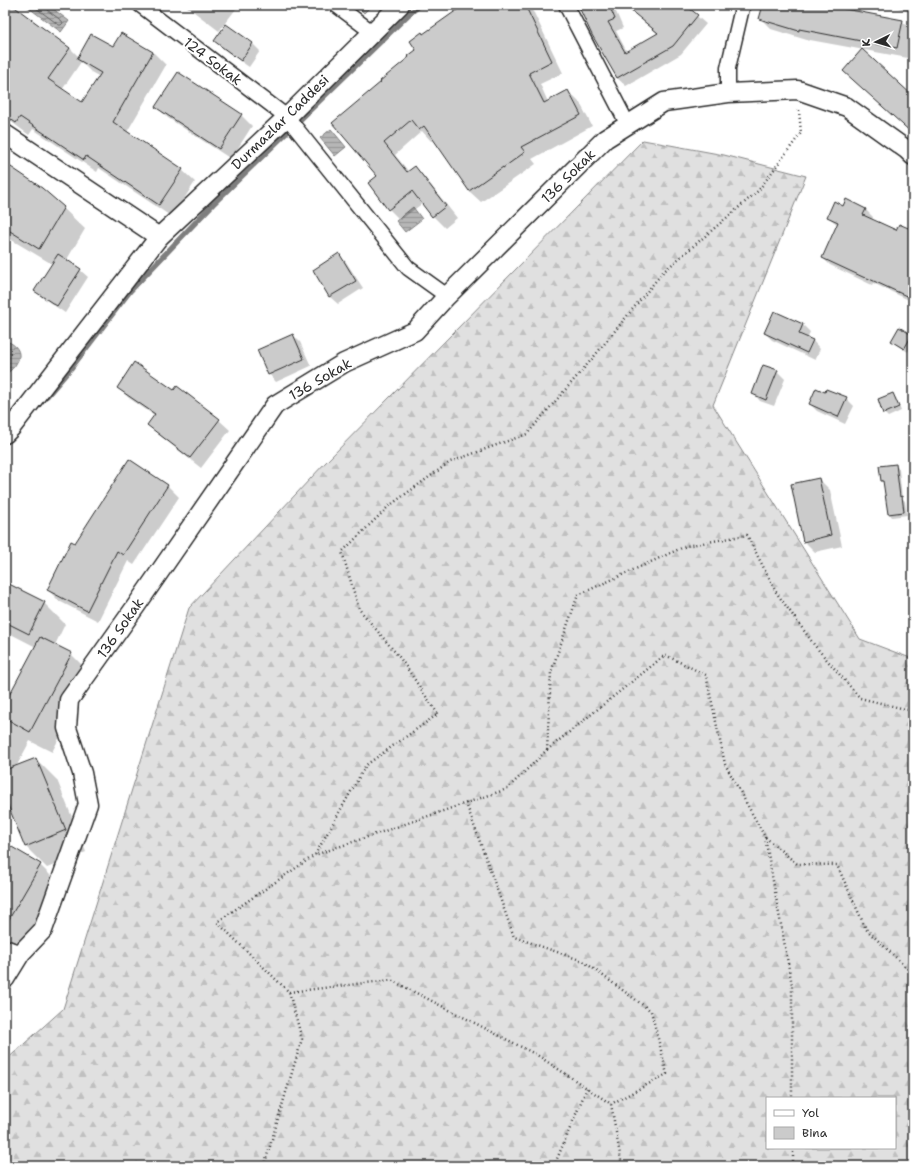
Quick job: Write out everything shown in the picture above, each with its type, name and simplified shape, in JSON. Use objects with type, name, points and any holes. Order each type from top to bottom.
[{"type":"street","name":"124 Sokak","points":[[140,5],[287,117],[408,268],[447,296]]},
{"type":"street","points":[[336,5],[372,32]]},
{"type":"street","name":"Durmazlar Caddesi","points":[[5,434],[16,422],[160,237],[287,117],[400,5]]},
{"type":"street","points":[[566,5],[628,125]]},
{"type":"street","points":[[728,92],[728,68],[744,5]]},
{"type":"street","name":"136 Sokak","points":[[5,979],[13,950],[42,930],[88,804],[82,773],[67,728],[69,700],[275,405],[344,363],[415,330],[447,296],[605,139],[664,102],[728,92],[798,90],[847,107],[907,150],[913,156]]},
{"type":"street","points":[[5,134],[160,237]]},
{"type":"path","points":[[315,855],[366,765],[438,714],[400,658],[359,609],[342,552],[389,506],[450,462],[527,434],[592,360],[663,272],[758,191],[801,133],[798,90]]},
{"type":"path","points":[[547,750],[550,672],[578,595],[686,546],[747,535],[776,592],[815,646],[860,698],[913,710]]},
{"type":"path","points":[[264,1166],[302,1040],[289,992],[217,922],[315,855],[507,790],[547,750],[665,655],[706,676],[725,764],[765,837],[792,985],[792,1097]]},
{"type":"path","points":[[466,803],[514,938],[583,961],[652,1011],[668,1074],[611,1104]]},
{"type":"path","points":[[765,837],[797,864],[837,865],[866,929],[913,974]]},
{"type":"path","points":[[289,992],[391,980],[537,1056],[611,1104],[622,1166]]},
{"type":"path","points":[[554,1166],[587,1088]]},
{"type":"path","points":[[793,1149],[793,1166]]},
{"type":"green space","points":[[643,140],[724,155],[806,176],[713,405],[860,639],[913,659],[913,1166],[5,1166],[5,1061],[63,1009],[189,608],[326,462]]},
{"type":"water","points":[[25,5],[48,5],[69,21],[61,32]]},
{"type":"water","points":[[356,5],[372,5],[364,13]]},
{"type":"water","points":[[331,129],[346,147],[335,156],[320,138]]},
{"type":"water","points":[[413,207],[422,219],[405,232],[396,221]]},
{"type":"water","points":[[5,341],[17,348],[19,355],[15,366],[6,374],[5,374]]},
{"type":"building","points":[[5,5],[12,5],[70,48],[48,79],[82,102],[101,73],[77,59],[91,34],[113,46],[121,33],[153,52],[113,122],[183,169],[159,205],[86,156],[84,160],[20,117],[16,123],[5,115]]},
{"type":"building","points":[[464,5],[500,5],[503,10],[513,5],[525,5],[552,61],[529,73],[544,103],[568,90],[581,115],[521,147],[525,152],[469,191],[424,126],[419,130],[411,120],[384,143],[407,172],[415,166],[446,206],[432,217],[412,191],[388,210],[368,183],[377,176],[332,123],[416,50],[410,41],[422,32],[423,34]]},
{"type":"building","points":[[578,5],[609,5],[615,19],[608,22],[625,52],[658,33],[624,5],[685,5],[698,15],[673,46],[617,78],[592,35]]},
{"type":"building","points":[[763,5],[824,5],[903,20],[897,48],[799,29],[799,31],[759,19]]},
{"type":"building","points":[[226,24],[253,43],[241,61],[214,41]]},
{"type":"building","points":[[862,49],[913,96],[913,134],[843,71]]},
{"type":"building","points":[[178,72],[242,114],[219,149],[155,107]]},
{"type":"building","points":[[5,163],[42,188],[64,207],[39,249],[5,228]]},
{"type":"building","points":[[846,199],[866,209],[863,215],[896,230],[899,224],[913,230],[913,299],[822,258],[838,222],[827,217],[834,201],[843,206]]},
{"type":"building","points":[[339,253],[356,281],[329,297],[313,270]]},
{"type":"building","points":[[58,254],[81,269],[57,306],[34,291]]},
{"type":"building","points":[[774,311],[803,324],[799,334],[813,340],[807,353],[764,333]]},
{"type":"building","points":[[899,327],[912,335],[904,349],[891,341]]},
{"type":"building","points":[[293,334],[304,359],[268,375],[257,350]]},
{"type":"building","points":[[134,362],[174,390],[177,386],[220,419],[190,458],[147,425],[155,414],[117,388]]},
{"type":"building","points":[[763,365],[778,370],[766,400],[752,394]]},
{"type":"building","points":[[816,388],[825,392],[826,389],[847,397],[838,417],[809,404]]},
{"type":"building","points":[[893,393],[899,407],[883,414],[878,399]]},
{"type":"building","points":[[129,459],[168,485],[123,555],[117,551],[87,611],[47,590],[71,541],[75,543]]},
{"type":"building","points":[[896,464],[900,497],[902,496],[904,512],[888,514],[879,466]]},
{"type":"building","points":[[819,478],[831,535],[803,542],[791,484]]},
{"type":"building","points":[[5,582],[45,602],[29,634],[5,622]]},
{"type":"building","points":[[40,637],[72,653],[30,732],[5,718],[5,703]]},
{"type":"building","points":[[36,758],[66,830],[25,847],[5,798],[5,770]]},
{"type":"building","points":[[5,843],[41,864],[5,926]]},
{"type":"waterway","points":[[47,396],[71,368],[130,291],[213,204],[420,5]]}]
